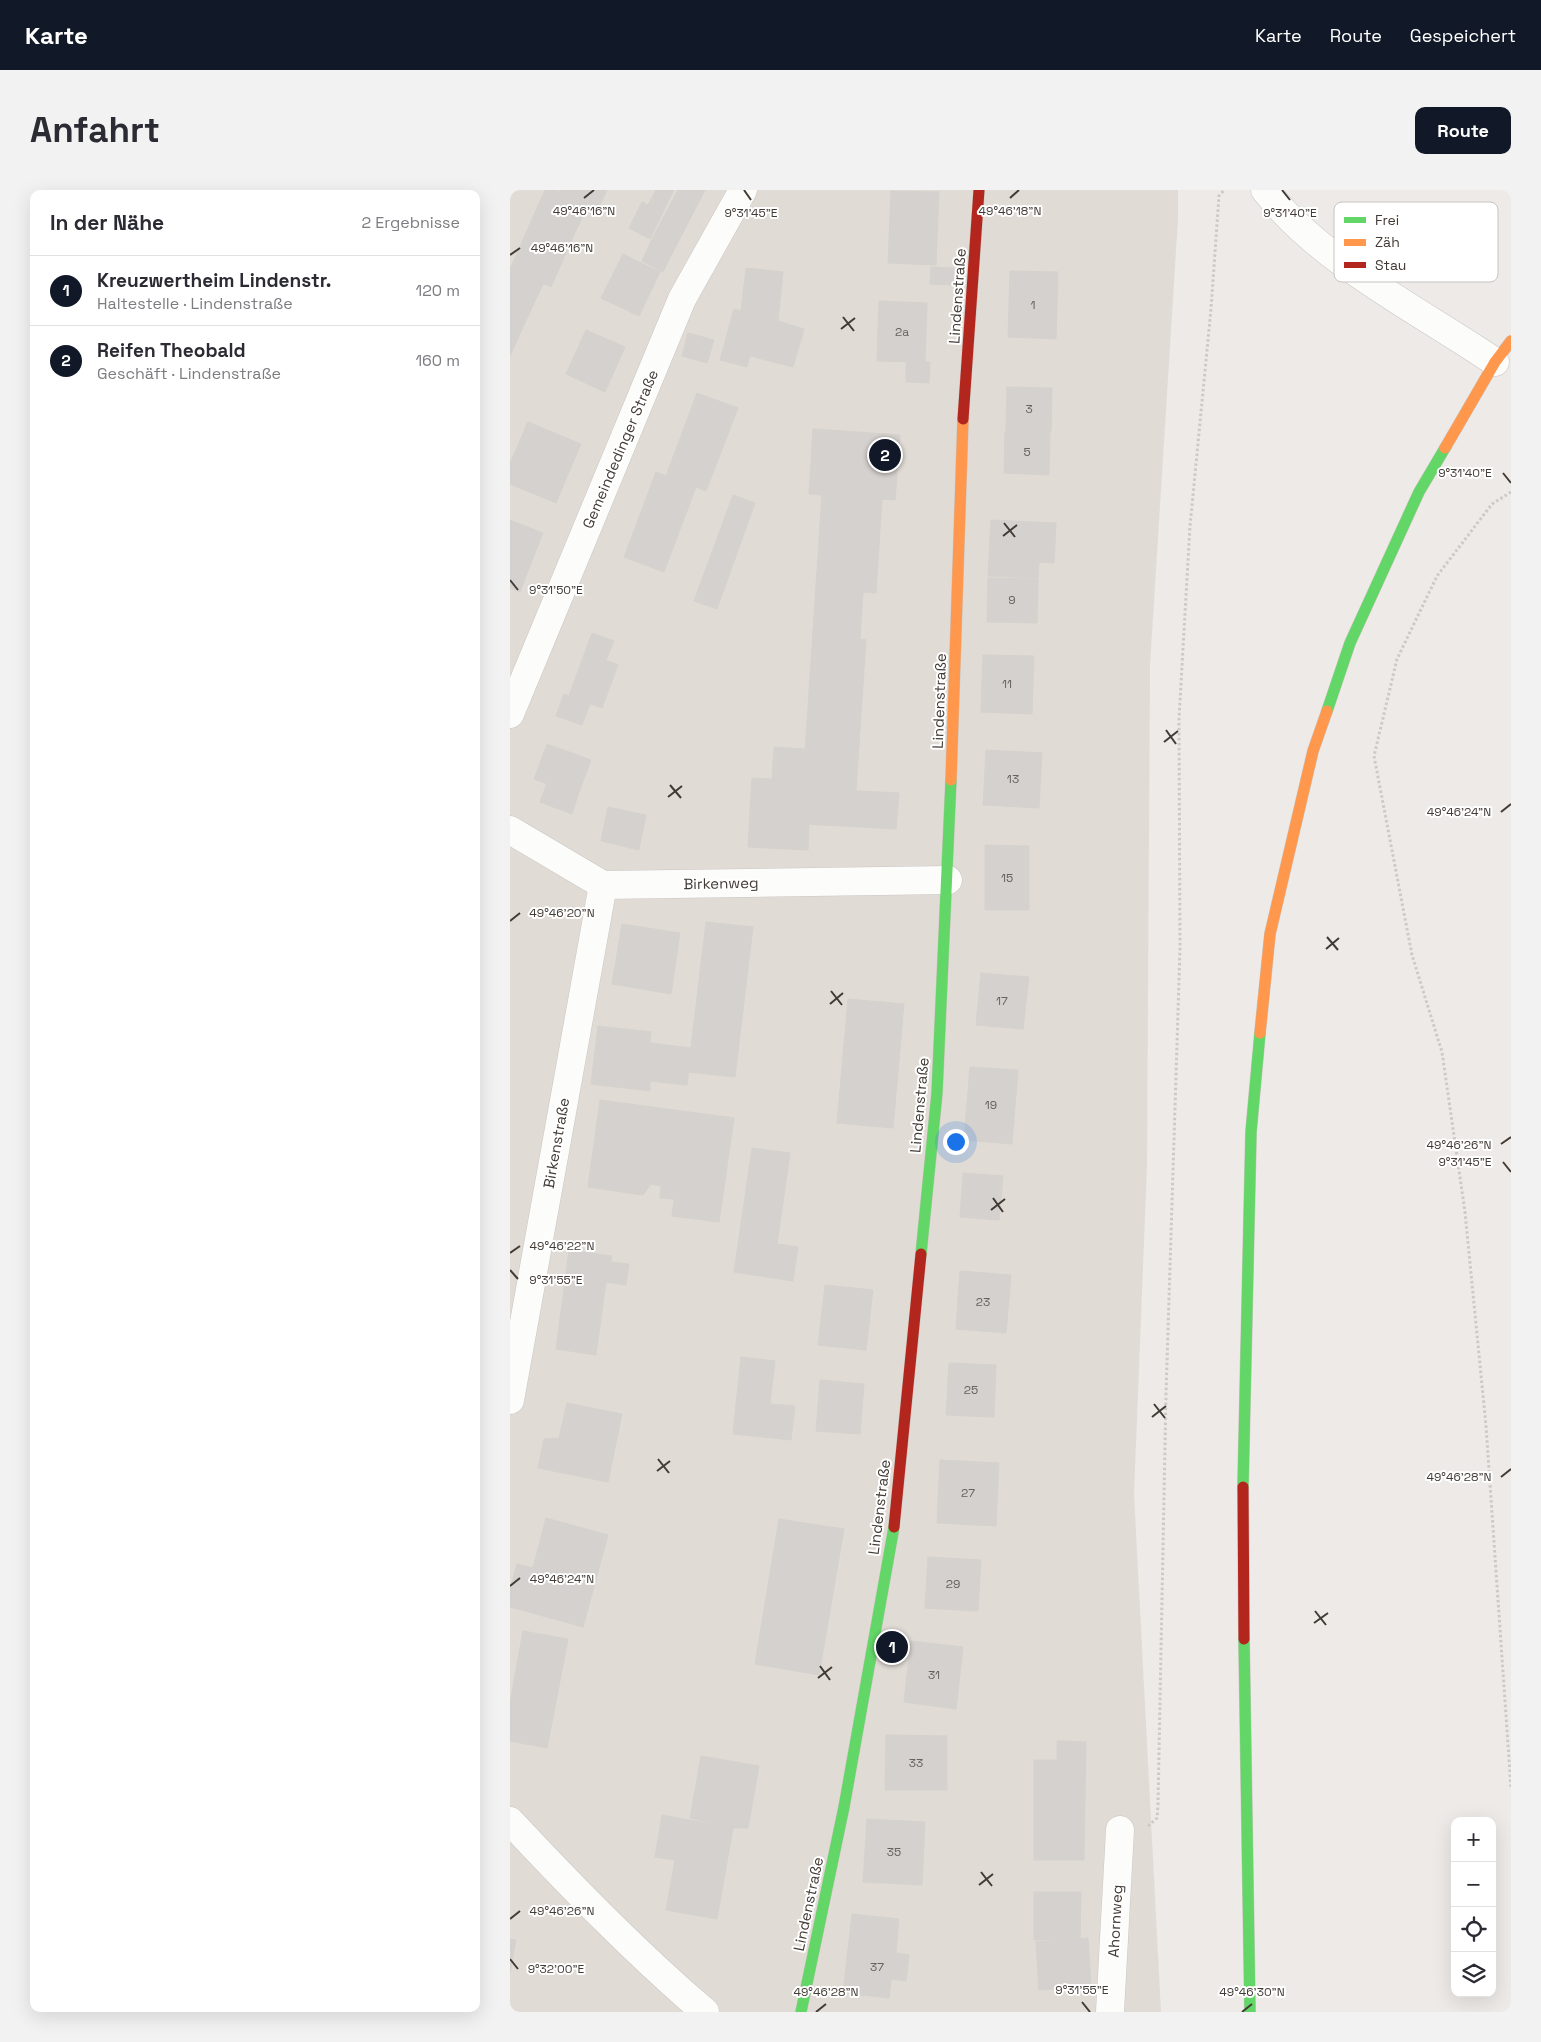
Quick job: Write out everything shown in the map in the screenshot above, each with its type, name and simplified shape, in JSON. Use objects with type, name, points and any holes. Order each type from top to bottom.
[{"type":"street","name":"Gemeindedinger Straße","points":[[510,714],[682,299],[743,190]]},
{"type":"street","name":"Lindenstraße","points":[[801,2012],[844,1807],[893,1532],[937,1093],[948,880],[962,434],[979,190]]},
{"type":"street","points":[[1265,190],[1304,232],[1334,255]]},
{"type":"street","points":[[1250,2012],[1242,1523],[1251,1132],[1270,934],[1313,751],[1350,643],[1419,492],[1503,351],[1374,282]]},
{"type":"street","points":[[510,830],[603,885]]},
{"type":"street","name":"Birkenweg","points":[[603,885],[948,880]]},
{"type":"street","name":"Birkenstraße","points":[[510,1400],[603,885]]},
{"type":"street","points":[[510,1821],[673,1985],[705,2012]]},
{"type":"street","name":"Ahornweg","points":[[1110,2012],[1120,1830]]},
{"type":"path","points":[[1120,1830],[1147,1827],[1157,1818],[1158,1804],[1168,1334],[1180,948],[1179,719],[1190,526],[1211,308],[1219,196],[1224,190]]},
{"type":"path","points":[[1511,492],[1492,504],[1438,576],[1397,659],[1374,756],[1412,955],[1442,1052],[1465,1212],[1486,1426],[1511,1788]]},
{"type":"shaded area","points":[[510,190],[1178,190],[1178,219],[1150,665],[1147,1166],[1134,1494],[1161,2012],[510,2012]]},
{"type":"building","points":[[545,190],[555,190],[588,205],[574,235],[533,217]]},
{"type":"building","points":[[560,190],[607,190],[598,209],[559,192]]},
{"type":"building","points":[[656,190],[674,190],[663,212],[648,205]]},
{"type":"building","points":[[678,190],[705,190],[674,250],[652,239]]},
{"type":"building","points":[[891,191],[939,192],[936,265],[888,263]]},
{"type":"building","points":[[642,202],[663,212],[650,239],[629,228]]},
{"type":"building","points":[[533,217],[574,235],[551,287],[510,269]]},
{"type":"building","points":[[652,239],[674,250],[663,272],[642,261]]},
{"type":"building","points":[[623,254],[660,272],[639,316],[601,298]]},
{"type":"building","points":[[931,267],[954,268],[953,285],[930,284]]},
{"type":"building","points":[[746,268],[783,272],[778,321],[804,329],[793,367],[750,356],[747,367],[720,360],[734,309],[741,311]]},
{"type":"building","points":[[510,269],[543,284],[529,314],[510,305]]},
{"type":"building","points":[[1010,271],[1058,272],[1056,339],[1008,337]]},
{"type":"building","points":[[879,301],[927,303],[925,362],[877,361]]},
{"type":"building","points":[[510,305],[529,314],[510,356]]},
{"type":"building","points":[[586,330],[625,347],[605,392],[566,374]]},
{"type":"building","points":[[688,333],[714,340],[707,363],[682,356]]},
{"type":"building","points":[[906,362],[930,362],[929,383],[906,382]]},
{"type":"building","points":[[1007,387],[1052,388],[1051,431],[1006,430]]},
{"type":"building","points":[[697,393],[738,408],[706,491],[666,476]]},
{"type":"building","points":[[528,422],[581,444],[568,474],[515,452]]},
{"type":"building","points":[[813,429],[900,435],[895,500],[809,494]]},
{"type":"building","points":[[1005,431],[1050,431],[1049,475],[1004,473]]},
{"type":"building","points":[[515,452],[568,474],[556,503],[510,484],[510,463]]},
{"type":"building","points":[[656,472],[696,487],[664,572],[624,557]]},
{"type":"building","points":[[733,495],[755,503],[717,609],[694,601]]},
{"type":"building","points":[[822,495],[882,499],[876,593],[863,592],[860,639],[866,640],[856,791],[899,793],[896,829],[805,824],[807,781],[803,781]]},
{"type":"building","points":[[510,520],[543,533],[531,563],[510,555]]},
{"type":"building","points":[[991,520],[1056,523],[1054,563],[1039,562],[1038,578],[988,576]]},
{"type":"building","points":[[510,555],[531,563],[520,592],[510,588]]},
{"type":"building","points":[[988,578],[1038,579],[1037,623],[987,622]]},
{"type":"building","points":[[592,633],[614,641],[606,660],[585,652]]},
{"type":"building","points":[[585,652],[618,665],[602,708],[569,696]]},
{"type":"building","points":[[983,655],[1034,656],[1032,714],[981,712]]},
{"type":"building","points":[[564,694],[590,704],[582,725],[556,716]]},
{"type":"building","points":[[547,744],[591,760],[578,795],[534,779]]},
{"type":"building","points":[[774,747],[805,749],[803,781],[772,779]]},
{"type":"building","points":[[986,750],[1042,753],[1039,808],[983,805]]},
{"type":"building","points":[[752,778],[807,781],[805,824],[809,824],[808,850],[748,847]]},
{"type":"building","points":[[547,783],[578,795],[572,814],[540,802]]},
{"type":"building","points":[[608,807],[646,815],[639,850],[601,841]]},
{"type":"building","points":[[985,845],[1029,846],[1029,910],[985,910]]},
{"type":"building","points":[[706,922],[753,927],[735,1077],[688,1072]]},
{"type":"building","points":[[622,924],[680,933],[671,994],[612,984]]},
{"type":"building","points":[[981,973],[1029,977],[1023,1029],[976,1025]]},
{"type":"building","points":[[848,999],[904,1004],[893,1128],[837,1123]]},
{"type":"building","points":[[598,1026],[651,1032],[650,1043],[691,1048],[687,1085],[650,1081],[650,1091],[591,1084]]},
{"type":"building","points":[[970,1067],[1018,1070],[1012,1144],[964,1140]]},
{"type":"building","points":[[600,1100],[734,1118],[719,1222],[672,1216],[674,1199],[660,1198],[661,1186],[651,1184],[643,1195],[588,1187]]},
{"type":"building","points":[[752,1148],[790,1153],[777,1244],[798,1247],[793,1281],[734,1272]]},
{"type":"building","points":[[963,1173],[1003,1176],[999,1220],[960,1217]]},
{"type":"building","points":[[569,1250],[612,1256],[611,1262],[629,1264],[626,1285],[606,1282],[596,1355],[556,1349]]},
{"type":"building","points":[[960,1271],[1011,1275],[1006,1333],[956,1329]]},
{"type":"building","points":[[825,1285],[873,1290],[866,1350],[818,1345]]},
{"type":"building","points":[[741,1357],[775,1361],[770,1404],[795,1406],[791,1440],[733,1434]]},
{"type":"building","points":[[949,1363],[996,1365],[994,1417],[946,1415]]},
{"type":"building","points":[[820,1380],[864,1384],[860,1434],[816,1431]]},
{"type":"building","points":[[567,1403],[622,1414],[608,1482],[538,1468],[544,1439],[559,1438]]},
{"type":"building","points":[[940,1460],[999,1463],[996,1526],[937,1523]]},
{"type":"building","points":[[546,1518],[608,1535],[583,1627],[510,1607],[510,1589],[517,1564],[533,1568]]},
{"type":"building","points":[[779,1519],[844,1529],[819,1675],[755,1664]]},
{"type":"building","points":[[928,1557],[981,1560],[978,1611],[925,1608]]},
{"type":"building","points":[[523,1631],[568,1639],[547,1748],[510,1741],[510,1703]]},
{"type":"building","points":[[911,1641],[963,1647],[956,1709],[904,1702]]},
{"type":"building","points":[[886,1735],[947,1736],[947,1790],[885,1790]]},
{"type":"building","points":[[1057,1741],[1086,1742],[1084,1860],[1034,1860],[1034,1760],[1057,1760]]},
{"type":"building","points":[[701,1756],[759,1766],[748,1828],[733,1828],[690,1818]]},
{"type":"building","points":[[662,1815],[733,1828],[717,1919],[666,1910],[675,1860],[655,1857]]},
{"type":"building","points":[[867,1819],[925,1822],[922,1885],[863,1882]]},
{"type":"building","points":[[1034,1892],[1081,1892],[1080,1940],[1034,1940]]},
{"type":"building","points":[[852,1914],[899,1919],[896,1953],[909,1955],[906,1981],[891,1979],[889,1998],[843,1993]]},
{"type":"building","points":[[1088,1938],[1091,1987],[1039,1990],[1036,1942]]},
{"type":"building","points":[[510,1939],[516,1940],[510,1973]]},
{"type":"traffic: fast","points":[[1327,711],[1350,643],[1419,492],[1445,448]]},
{"type":"traffic: fast","points":[[921,1254],[937,1093],[951,780]]},
{"type":"traffic: fast","points":[[1243,1487],[1251,1132],[1260,1033]]},
{"type":"traffic: fast","points":[[801,2012],[844,1807],[894,1527]]},
{"type":"traffic: fast","points":[[1244,1639],[1250,2012]]},
{"type":"traffic: slow","points":[[1445,448],[1495,362],[1511,341]]},
{"type":"traffic: slow","points":[[951,780],[963,419]]},
{"type":"traffic: slow","points":[[1260,1033],[1270,934],[1313,751],[1327,711]]},
{"type":"traffic: jam","points":[[963,419],[979,190]]},
{"type":"traffic: jam","points":[[894,1527],[921,1254]]},
{"type":"traffic: jam","points":[[1243,1487],[1244,1639]]},
{"type":"place","name":"Reifen Theobald","points":[[885,455]]},
{"type":"place","name":"Kreuzwertheim Lindenstr.","points":[[892,1647]]}]
